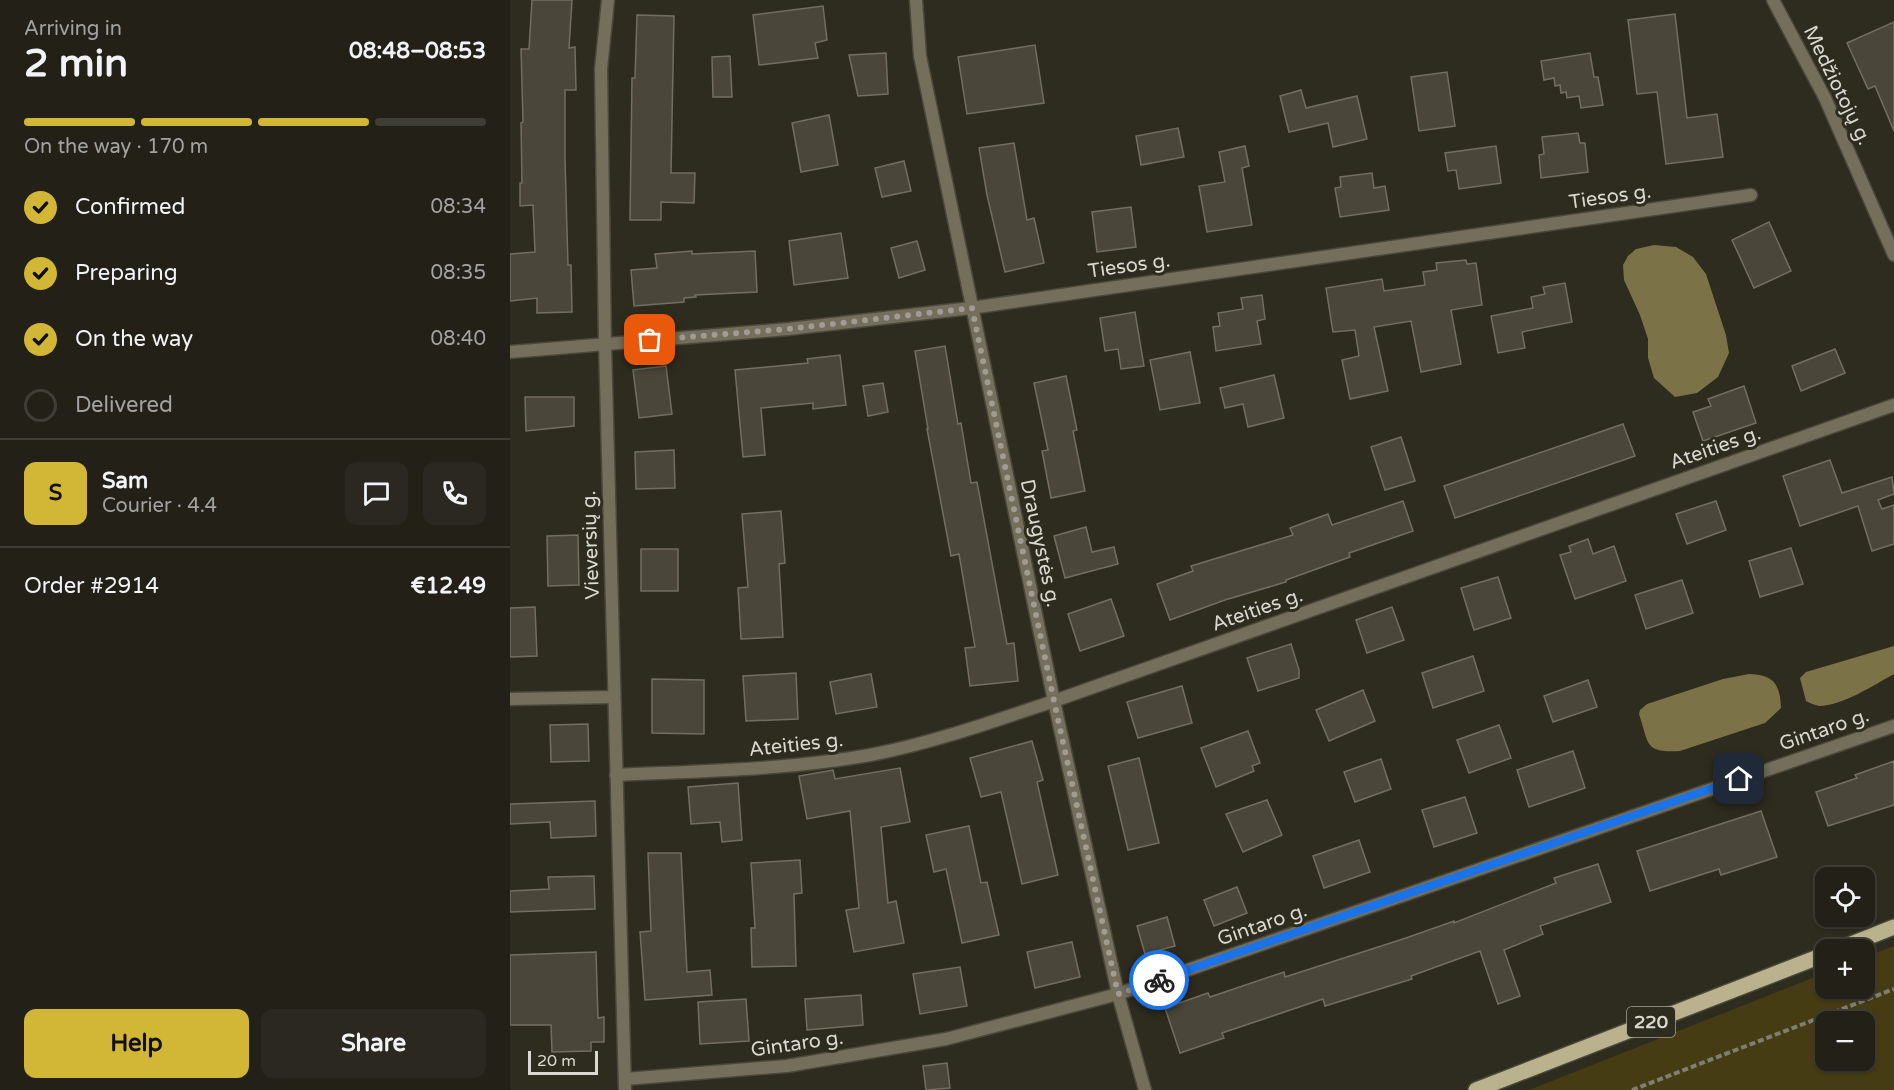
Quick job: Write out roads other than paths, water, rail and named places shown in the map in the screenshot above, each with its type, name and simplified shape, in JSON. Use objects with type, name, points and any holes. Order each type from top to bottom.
[{"type":"main road","points":[[1864,939],[1894,927]]},
{"type":"main road","name":"220","points":[[1476,1090],[1815,958]]},
{"type":"street","name":"Vieversių g.","points":[[608,0],[601,69],[604,344],[625,1085]]},
{"type":"street","name":"Draugystės g.","points":[[916,0],[920,56],[1054,701],[1118,994],[1145,1090]]},
{"type":"street","name":"Medžiotojų g.","points":[[1773,0],[1825,98],[1894,255]]},
{"type":"street","name":"Tiesos g.","points":[[510,352],[788,329],[972,308],[1751,195]]},
{"type":"street","name":"Ateities g.","points":[[616,775],[786,767],[872,754],[961,732],[1894,405]]},
{"type":"street","points":[[510,699],[614,697]]},
{"type":"street","name":"Gintaro g.","points":[[625,1085],[788,1066],[946,1039],[1118,994],[1894,726]]}]
